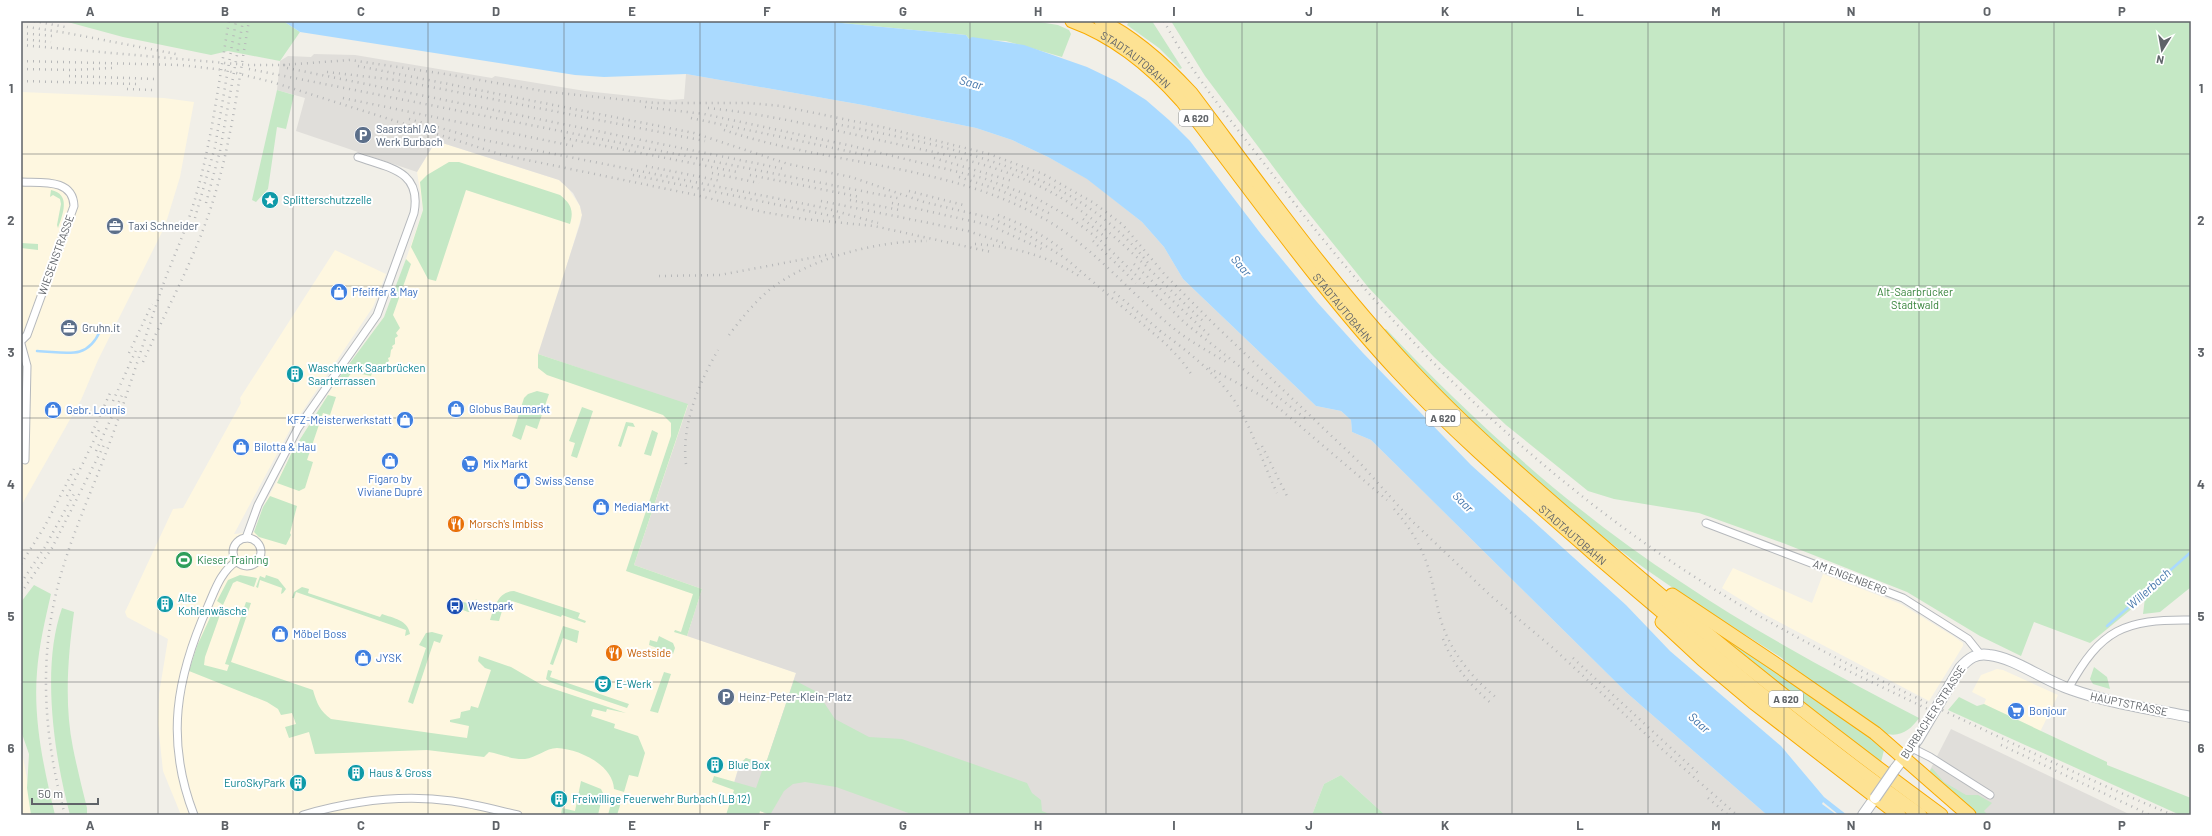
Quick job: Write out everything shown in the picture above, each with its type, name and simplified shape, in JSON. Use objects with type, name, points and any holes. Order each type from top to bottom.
[{"type":"highway","name":"STADTAUTOBAHN","points":[[1072,21],[1121,46],[1160,76],[1210,137],[1314,275],[1399,374],[1498,469],[1633,580]]},
{"type":"highway","name":"STADTAUTOBAHN","points":[[1101,21],[1128,36],[1154,57],[1191,94],[1323,267],[1407,365],[1455,415],[1633,580]]},
{"type":"highway","points":[[1633,580],[1653,613],[1693,651],[1752,702],[1899,815]]},
{"type":"highway","points":[[1633,580],[1685,603],[1869,729],[1908,753],[1969,815]]},
{"type":"highway","name":"A 620","points":[[1633,580],[1790,717],[1920,815]]},
{"type":"highway","name":"A 620","points":[[1633,580],[1798,708],[1941,815]]},
{"type":"main road","points":[[1980,654],[1991,655],[2002,659],[2068,689]]},
{"type":"main road","name":"BURBACHER STRASSE","points":[[1863,815],[1908,753],[1960,668],[1969,658],[1980,654]]},
{"type":"main road","name":"HAUPTSTRASSE","points":[[2068,689],[2111,701],[2191,717]]},
{"type":"street","points":[[246,538],[258,505],[298,428],[377,315],[414,213],[416,196],[413,183],[395,171],[358,157]]},
{"type":"street","name":"WIESENSTRASSE","points":[[21,182],[64,186],[71,193],[74,206],[27,335],[21,341]]},
{"type":"street","points":[[21,344],[27,366],[25,460]]},
{"type":"street","name":"AM ENGENBERG","points":[[1706,523],[1903,598],[1968,639],[1980,654]]},
{"type":"street","points":[[246,538],[251,539],[260,549],[256,562],[246,566],[237,561],[233,554],[234,548],[241,540],[246,538]]},
{"type":"street","points":[[194,815],[186,795],[178,757],[176,725],[181,682],[192,645],[218,585],[227,569],[237,561]]},
{"type":"street","points":[[2068,689],[2090,655],[2102,640],[2112,633],[2126,626],[2141,623],[2161,620],[2191,620]]},
{"type":"street","points":[[1908,753],[1930,757],[1990,795]]},
{"type":"street","points":[[303,815],[343,804],[405,799],[452,801],[518,815]]},
{"type":"shaded area","name":"Saarstahl AG Werk Burbach","points":[[314,54],[355,55],[492,78],[495,76],[585,91],[670,100],[684,99],[686,74],[863,105],[976,128],[1012,140],[1048,157],[1088,179],[1142,222],[1164,247],[1183,279],[1316,406],[1341,411],[1351,420],[1352,432],[1371,440],[1627,693],[1767,815],[1385,815],[1341,775],[1324,784],[1312,815],[771,815],[760,811],[734,783],[740,763],[746,758],[760,763],[767,760],[796,673],[687,636],[702,589],[634,565],[688,405],[538,354],[582,215],[580,206],[573,193],[559,180],[436,141],[417,172],[296,131],[305,98],[277,90],[280,61],[288,56],[311,57]]},
{"type":"shaded area","points":[[21,92],[164,98],[194,102],[180,177],[165,226],[98,360],[81,400],[21,506]]},
{"type":"shaded area","points":[[436,141],[559,180],[566,185],[580,206],[582,215],[567,265],[688,404],[702,589],[688,636],[796,673],[767,761],[760,763],[740,763],[734,782],[760,811],[771,815],[181,815],[163,771],[158,724],[159,694],[168,639],[127,617],[125,612],[173,509],[183,508],[241,403],[240,398],[335,250],[386,274],[373,307],[291,428],[234,534],[254,532],[263,507],[292,452],[335,383],[384,317],[390,305],[423,210],[417,172]]},
{"type":"shaded area","points":[[1733,568],[1812,603],[1823,574],[1901,604],[1953,636],[1963,643],[1963,646],[1929,701],[1764,614],[1722,588]]},
{"type":"shaded area","points":[[1997,669],[2003,670],[2058,695],[2040,732],[1984,704],[1986,699],[1972,692],[1981,675]]},
{"type":"shaded area","points":[[1951,729],[2131,815],[1975,815],[1929,772]]},
{"type":"shaded area","points":[[21,746],[31,801],[35,815],[21,815]]},
{"type":"green space","points":[[64,21],[283,21],[300,32],[280,61],[228,51],[211,55],[123,37]]},
{"type":"green space","points":[[821,21],[1033,21],[1058,25],[1069,30],[1071,34],[1062,57],[1006,41],[969,39],[966,35]]},
{"type":"green space","points":[[1125,21],[1152,21],[1182,68],[1180,69],[1159,48],[1127,25],[1128,23]]},
{"type":"green space","name":"Alt-Saarbrücker Stadtwald","points":[[1171,21],[2191,21],[2191,587],[2160,612],[2143,614],[2145,598],[2090,643],[2034,622],[2021,656],[1980,636],[1907,592],[1783,543],[1699,513],[1614,499],[1588,491],[1506,425],[1434,357],[1368,287],[1302,205],[1205,76]]},
{"type":"green space","points":[[277,90],[294,95],[286,129],[277,127],[268,189],[256,202],[252,200]]},
{"type":"green space","points":[[449,162],[459,162],[560,195],[567,201],[571,208],[572,215],[570,224],[466,190],[436,281],[428,279],[411,247],[423,210],[420,182],[427,175]]},
{"type":"green space","points":[[51,190],[57,192],[61,196],[64,205],[58,228],[57,225],[61,204],[60,199],[53,195],[50,197]]},
{"type":"green space","points":[[21,243],[38,244],[38,250],[21,248]]},
{"type":"green space","points":[[406,259],[411,264],[393,315],[400,328],[396,333],[398,336],[395,338],[395,344],[392,346],[393,348],[391,350],[390,357],[388,358],[389,361],[386,363],[388,366],[385,368],[383,373],[373,370],[371,376],[352,372],[341,387],[335,383],[384,317]]},
{"type":"green space","points":[[1386,329],[1490,432],[1563,496],[1601,526],[1681,582],[1739,619],[1828,670],[1919,718],[1913,726],[1902,733],[1892,735],[1887,734],[1790,666],[1782,658],[1688,598],[1633,560],[1566,507],[1502,451],[1412,361],[1383,330]]},
{"type":"green space","points":[[538,354],[688,404],[634,565],[702,589],[687,636],[674,632],[675,630],[681,632],[693,594],[626,571],[671,436],[671,423],[663,415],[547,375],[538,368]]},
{"type":"green space","points":[[537,391],[549,394],[537,429],[526,425],[521,440],[512,436],[524,398],[528,394]]},
{"type":"green space","points":[[328,395],[336,397],[330,415],[323,413],[307,460],[313,462],[305,488],[299,491],[277,483],[292,452]]},
{"type":"green space","points":[[582,407],[593,411],[577,458],[571,456],[575,443],[569,441]]},
{"type":"green space","points":[[626,422],[633,423],[635,427],[628,426],[621,447],[618,446]]},
{"type":"green space","points":[[652,430],[658,433],[651,456],[644,454]]},
{"type":"green space","points":[[270,496],[297,506],[290,533],[291,535],[286,545],[259,537],[254,532],[263,507]]},
{"type":"green space","points":[[240,575],[257,578],[254,587],[237,581],[233,583],[223,605],[217,601],[228,580]]},
{"type":"green space","points":[[266,575],[278,579],[286,589],[283,593],[281,594],[282,588],[260,580],[258,588],[256,587],[260,576],[265,578]]},
{"type":"green space","points":[[34,585],[51,594],[39,652],[36,690],[40,744],[55,815],[31,815],[27,788],[29,754],[21,731],[21,602]]},
{"type":"green space","points":[[302,587],[309,589],[308,593],[380,617],[382,614],[395,618],[409,629],[410,634],[405,636],[406,630],[296,592],[294,598],[292,598],[294,592]]},
{"type":"green space","points":[[514,591],[580,613],[578,618],[586,621],[585,623],[562,615],[561,617],[512,601],[504,604],[499,621],[490,620],[500,597]]},
{"type":"green space","points":[[476,599],[479,604],[475,611],[468,612],[458,608],[460,601],[474,605]]},
{"type":"green space","points":[[246,602],[251,603],[231,662],[313,690],[319,707],[331,719],[467,738],[469,726],[450,722],[450,720],[460,718],[461,712],[470,710],[471,706],[478,708],[491,670],[485,668],[478,661],[479,656],[511,667],[542,685],[626,713],[607,709],[606,712],[593,709],[591,716],[615,724],[614,728],[638,736],[645,753],[638,777],[629,775],[624,792],[614,789],[612,780],[608,773],[593,760],[575,751],[557,748],[553,748],[525,759],[512,758],[489,752],[484,757],[427,750],[315,754],[309,732],[289,738],[285,727],[296,724],[292,713],[281,715],[278,709],[267,702],[189,671],[197,646],[214,609],[221,612],[205,657],[204,665],[227,671],[229,665],[225,664]]},
{"type":"green space","points":[[62,608],[74,612],[68,680],[70,731],[87,808],[87,815],[70,815],[59,766],[55,739],[51,684],[52,657],[56,631]]},
{"type":"green space","points":[[563,626],[579,631],[577,643],[563,638],[553,665],[550,664]]},
{"type":"green space","points":[[432,632],[443,635],[440,643],[434,641],[413,704],[408,702],[426,648],[419,645],[426,633]]},
{"type":"green space","points":[[659,636],[673,643],[675,648],[673,654],[649,645],[650,640],[657,642]]},
{"type":"green space","points":[[1727,640],[1771,667],[1878,742],[1884,750],[1881,762],[1725,642]]},
{"type":"green space","points":[[2094,667],[2107,677],[2110,689],[2093,684],[2090,679]]},
{"type":"green space","points":[[548,670],[552,671],[550,677],[629,704],[627,708],[550,682],[546,679]]},
{"type":"green space","points":[[664,672],[671,674],[658,713],[650,711]]},
{"type":"green space","points":[[794,680],[817,692],[835,719],[869,737],[902,739],[1027,783],[1032,793],[1041,800],[1042,811],[1052,815],[914,815],[836,787],[805,782],[793,784],[784,791],[770,815],[760,811],[759,815],[726,815],[734,790],[712,782],[714,776],[756,788],[762,771],[740,764],[746,758],[760,763],[767,760]]},
{"type":"green space","points":[[1959,697],[1977,706],[1984,704],[2107,762],[2107,765],[2191,798],[2191,815],[2180,815],[1948,710]]},
{"type":"green space","points":[[1932,768],[1944,782],[1966,795],[1978,795],[1992,803],[1984,811],[1988,815],[1975,815],[1929,772]]},
{"type":"green space","points":[[1341,775],[1385,815],[1312,815],[1324,784]]},
{"type":"green space","points":[[581,781],[601,789],[603,793],[598,815],[561,815],[562,808],[575,811]]},
{"type":"green space","points":[[613,796],[622,799],[617,815],[608,815]]},
{"type":"water","name":"Saar","points":[[283,21],[821,21],[966,35],[969,39],[972,37],[1024,45],[1087,67],[1116,81],[1146,100],[1190,141],[1261,234],[1317,302],[1363,353],[1471,465],[1626,605],[1670,651],[1781,746],[1824,797],[1847,815],[1839,815],[1823,802],[1822,804],[1837,815],[1767,815],[1627,693],[1371,440],[1352,432],[1351,420],[1341,411],[1316,406],[1183,279],[1164,247],[1142,222],[1087,179],[1048,157],[1012,140],[976,128],[863,105],[686,74],[604,77],[575,75],[300,32]]},
{"type":"waterway","points":[[37,351],[66,353],[82,351],[95,341],[100,331]]},
{"type":"waterway","name":"Willerbach","points":[[2107,626],[2191,552]]},
{"type":"railway","points":[[34,21],[65,27]]},
{"type":"railway","points":[[65,815],[52,755],[46,694],[46,664],[54,604],[61,574],[72,541],[124,403],[163,285],[185,230],[198,189],[209,141],[229,21]]},
{"type":"railway","points":[[195,218],[215,147],[236,21]]},
{"type":"railway","points":[[206,203],[220,151],[243,21]]},
{"type":"railway","points":[[143,362],[192,257],[216,191],[231,128],[249,21]]},
{"type":"railway","points":[[1164,21],[1176,43],[1204,86],[1282,187],[1367,292],[1460,389],[1509,435],[1614,521],[1704,583],[1813,646],[1888,684],[2041,757],[2173,815]]},
{"type":"railway","points":[[21,26],[67,33],[176,54]]},
{"type":"railway","points":[[21,33],[53,36]]},
{"type":"railway","points":[[21,39],[51,42]]},
{"type":"railway","points":[[21,45],[248,65],[288,65]]},
{"type":"railway","points":[[283,65],[350,60],[445,74],[549,92],[656,103],[749,103],[781,106],[882,127],[989,154],[1043,174],[1094,203],[1123,225],[1166,276],[1216,326],[1360,463],[1411,520],[1491,596],[1553,648],[1664,751],[1737,815]]},
{"type":"railway","points":[[21,61],[180,65],[224,70],[272,82],[503,155],[696,195],[763,212],[804,219],[874,226],[991,252]]},
{"type":"railway","points":[[358,66],[694,133],[788,164],[851,177],[924,202],[991,218],[1028,235],[1065,258],[1166,344],[1182,361],[1192,375]]},
{"type":"railway","points":[[21,69],[72,70],[112,68]]},
{"type":"railway","points":[[287,68],[784,169]]},
{"type":"railway","points":[[249,69],[902,199]]},
{"type":"railway","points":[[327,72],[396,80],[705,141]]},
{"type":"railway","points":[[69,76],[156,79]]},
{"type":"railway","points":[[21,81],[136,84]]},
{"type":"railway","points":[[127,89],[153,90]]},
{"type":"railway","points":[[343,98],[573,146]]},
{"type":"railway","points":[[645,107],[704,114],[852,146],[983,178],[1036,198],[1071,218],[1100,240],[1185,323],[1306,419]]},
{"type":"railway","points":[[708,108],[796,122],[956,157],[1004,171],[1049,191],[1089,217],[1140,260],[1204,322]]},
{"type":"railway","points":[[691,118],[871,156]]},
{"type":"railway","points":[[409,119],[479,139],[825,208],[878,223]]},
{"type":"railway","points":[[836,124],[921,142],[964,153],[1006,166],[1046,183],[1083,204],[1118,230],[1148,263]]},
{"type":"railway","points":[[724,130],[763,142],[803,151],[925,175],[1004,199],[1041,217],[1078,242],[1177,331],[1228,363]]},
{"type":"railway","points":[[564,138],[737,172]]},
{"type":"railway","points":[[934,158],[1012,181]]},
{"type":"railway","points":[[646,166],[721,181]]},
{"type":"railway","points":[[712,173],[759,183]]},
{"type":"railway","points":[[633,175],[842,218]]},
{"type":"railway","points":[[750,175],[860,197]]},
{"type":"railway","points":[[959,177],[1002,191],[1053,215]]},
{"type":"railway","points":[[909,191],[967,206]]},
{"type":"railway","points":[[850,200],[899,210]]},
{"type":"railway","points":[[821,201],[968,231],[1004,243]]},
{"type":"railway","points":[[892,203],[989,225],[1042,249]]},
{"type":"railway","points":[[998,215],[1032,230],[1064,251]]},
{"type":"railway","points":[[1083,219],[1109,240]]},
{"type":"railway","points":[[729,335],[747,312],[768,291],[803,269],[865,248],[886,244],[927,241]]},
{"type":"railway","points":[[1093,241],[1136,283]]},
{"type":"railway","points":[[975,244],[1002,247],[1029,253],[1055,263],[1079,276]]},
{"type":"railway","points":[[659,276],[720,275],[837,253]]},
{"type":"railway","points":[[1134,264],[1209,335]]},
{"type":"railway","points":[[1114,292],[1164,334]]},
{"type":"railway","points":[[129,353],[152,304]]},
{"type":"railway","points":[[1160,331],[1204,366],[1232,397],[1249,429],[1277,493]]},
{"type":"railway","points":[[113,401],[137,348]]},
{"type":"railway","points":[[686,464],[685,449],[689,419],[698,390],[718,350]]},
{"type":"railway","points":[[1209,368],[1262,396],[1280,409],[1387,500]]},
{"type":"railway","points":[[92,433],[111,391]]},
{"type":"railway","points":[[96,451],[122,395]]},
{"type":"railway","points":[[67,496],[100,428]]},
{"type":"railway","points":[[21,593],[52,548],[104,445]]},
{"type":"railway","points":[[1262,446],[1287,496]]},
{"type":"railway","points":[[21,564],[45,526],[74,469]]},
{"type":"railway","points":[[21,583],[45,547],[75,492]]},
{"type":"railway","points":[[1394,509],[1410,529],[1422,551],[1430,574],[1442,624],[1452,646],[1472,675],[1498,699]]},
{"type":"railway","points":[[1443,639],[1452,658],[1464,675],[1493,705]]},
{"type":"railway","points":[[1573,658],[1698,773]]},
{"type":"railway","points":[[1834,664],[1940,715]]},
{"type":"railway","points":[[2001,745],[2150,815]]},
{"type":"railway","points":[[1708,798],[1728,815]]},
{"type":"place","name":"Saarstahl AG Werk Burbach","points":[[363,135]]},
{"type":"place","name":"Splitterschutzzelle","points":[[270,200]]},
{"type":"place","name":"Taxi Schneider","points":[[115,226]]},
{"type":"place","name":"Pfeiffer & May","points":[[339,292]]},
{"type":"place","name":"Gruhn.it","points":[[69,328]]},
{"type":"place","name":"Waschwerk Saarbrücken Saarterrassen","points":[[295,374]]},
{"type":"place","name":"Globus Baumarkt","points":[[456,409]]},
{"type":"place","name":"Gebr. Lounis","points":[[53,410]]},
{"type":"place","name":"KFZ-Meisterwerkstatt","points":[[405,420]]},
{"type":"place","name":"Bilotta & Hau","points":[[241,447]]},
{"type":"place","name":"Figaro by Viviane Dupré","points":[[390,461]]},
{"type":"place","name":"Mix Markt","points":[[470,464]]},
{"type":"place","name":"Swiss Sense","points":[[522,481]]},
{"type":"place","name":"MediaMarkt","points":[[601,507]]},
{"type":"place","name":"Morsch's Imbiss","points":[[456,524]]},
{"type":"place","name":"Kieser Training","points":[[184,560]]},
{"type":"place","name":"Alte Kohlenwäsche","points":[[165,604]]},
{"type":"place","name":"Westpark","points":[[455,606]]},
{"type":"place","name":"Möbel Boss","points":[[280,634]]},
{"type":"place","name":"Westside","points":[[614,653]]},
{"type":"place","name":"JYSK","points":[[363,658]]},
{"type":"place","name":"E-Werk","points":[[603,684]]},
{"type":"place","name":"Heinz-Peter-Klein-Platz","points":[[726,697]]},
{"type":"place","name":"Bonjour","points":[[2016,711]]},
{"type":"place","name":"Blue Box","points":[[715,765]]},
{"type":"place","name":"Haus & Gross","points":[[356,773]]},
{"type":"place","name":"EuroSkyPark","points":[[298,783]]},
{"type":"place","name":"Freiwillige Feuerwehr Burbach (LB 12)","points":[[559,799]]}]
